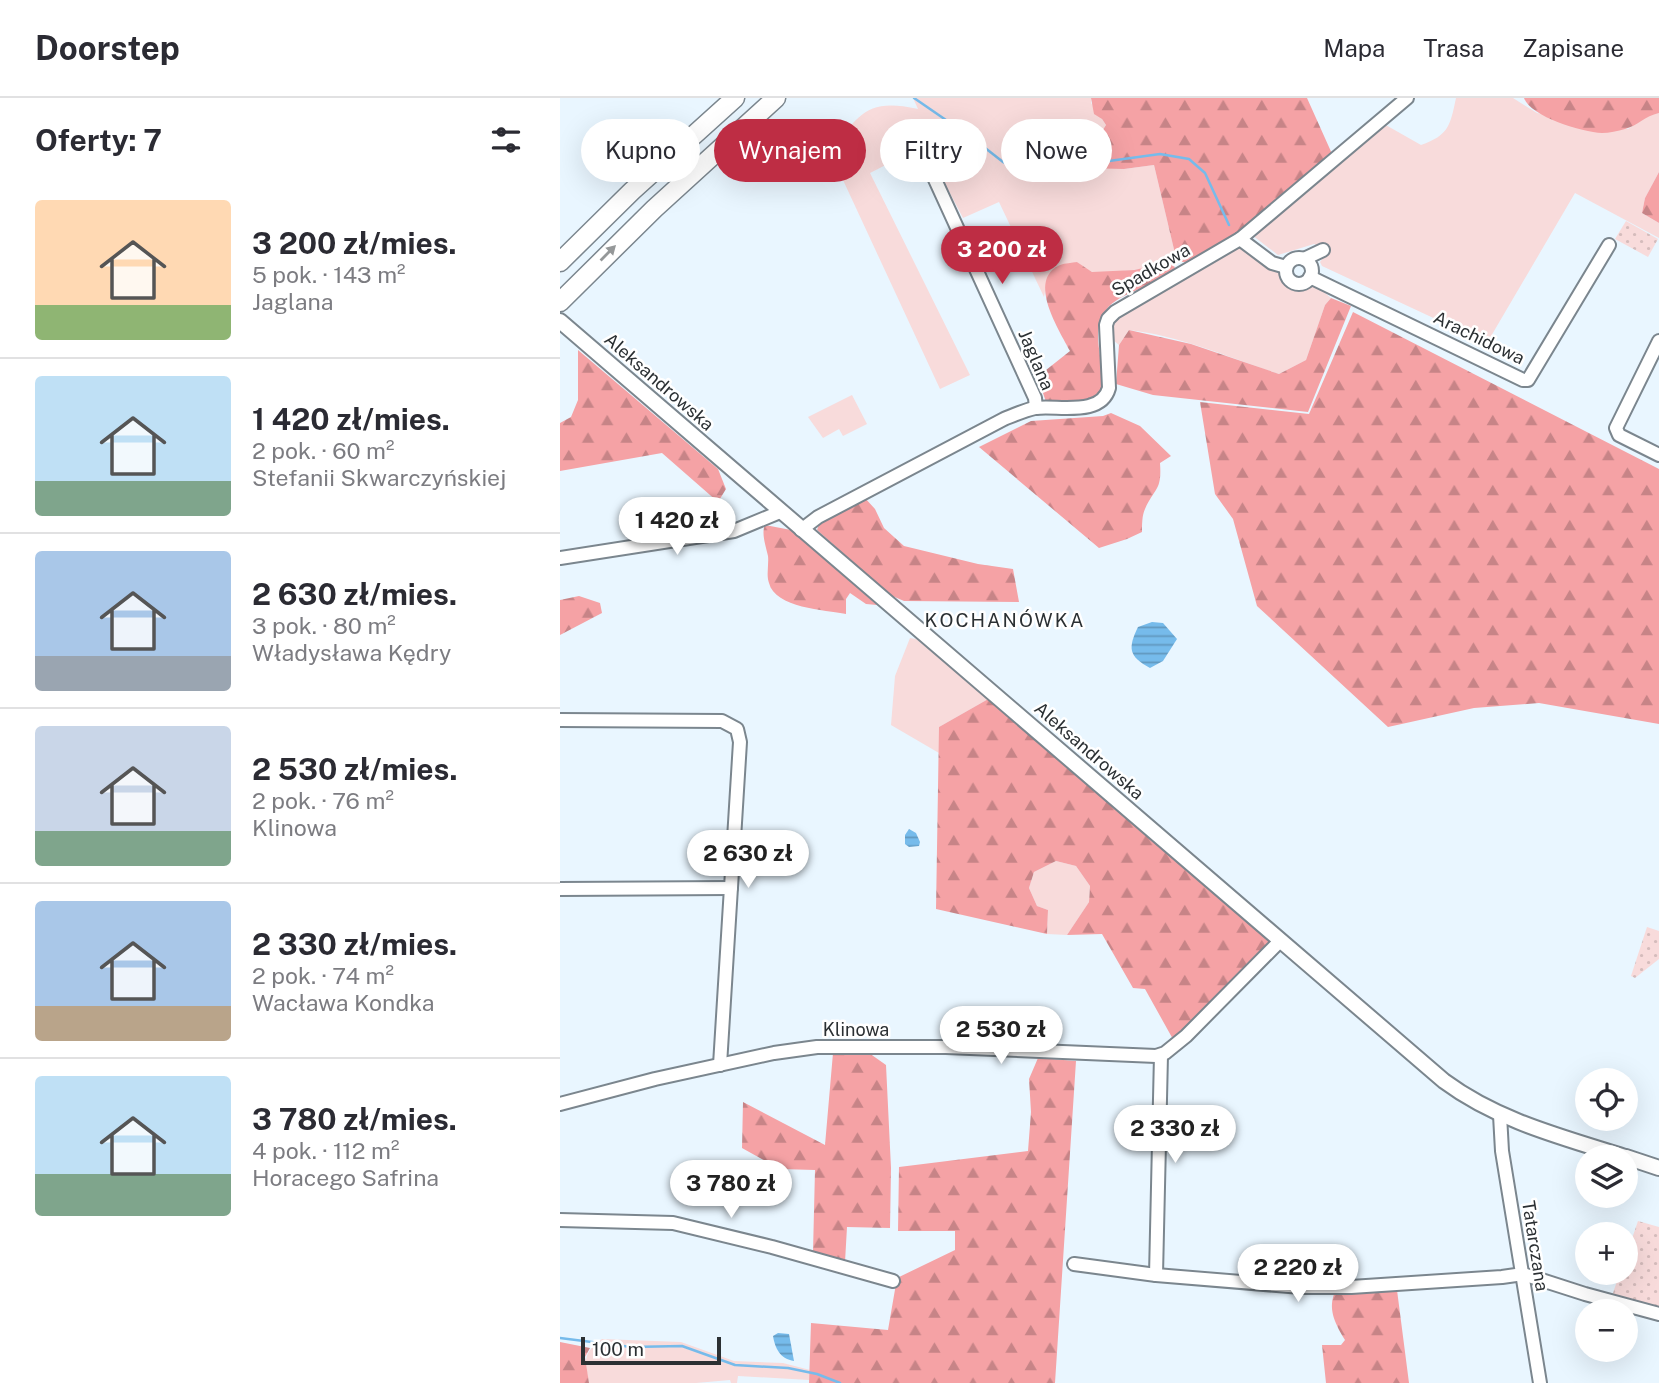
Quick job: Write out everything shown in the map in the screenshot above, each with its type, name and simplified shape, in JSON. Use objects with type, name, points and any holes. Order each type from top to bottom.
[{"type":"highway","points":[[560,262],[632,191],[735,98]]},
{"type":"highway","points":[[560,302],[653,209],[776,98]]},
{"type":"main road","name":"Aleksandrowska","points":[[560,321],[1444,1081],[1469,1099],[1500,1115],[1589,1145]]},
{"type":"main road","name":"Aleksandrowska","points":[[1638,1161],[1659,1168]]},
{"type":"street","name":"Spadkowa","points":[[801,530],[818,517],[1004,419],[1037,408],[1087,407],[1100,403],[1110,388],[1106,333],[1108,319],[1132,300],[1240,239],[1407,98]]},
{"type":"street","name":"Jaglana","points":[[936,182],[1035,398],[1037,408]]},
{"type":"street","points":[[1240,239],[1272,263],[1286,267]]},
{"type":"street","name":"Arachidowa","points":[[1308,267],[1523,380],[1528,380],[1609,246]]},
{"type":"street","points":[[1293,260],[1308,267],[1301,284],[1288,277],[1286,267],[1293,260]]},
{"type":"street","points":[[1659,341],[1616,428],[1619,435],[1659,455]]},
{"type":"street","points":[[560,558],[734,531],[780,512]]},
{"type":"street","points":[[560,720],[722,721],[734,726],[740,743],[720,1065]]},
{"type":"street","points":[[560,889],[731,888]]},
{"type":"street","points":[[1156,1275],[1161,1055],[1186,1036],[1280,941]]},
{"type":"street","name":"Klinowa","points":[[560,1104],[655,1079],[792,1050],[827,1046],[946,1047],[1141,1057],[1161,1055]]},
{"type":"street","name":"Tatarczana","points":[[1500,1115],[1502,1151],[1540,1383]]},
{"type":"street","points":[[560,1220],[673,1223],[893,1281]]},
{"type":"street","points":[[1074,1264],[1156,1275],[1326,1288],[1502,1278],[1523,1274],[1659,1314]]},
{"type":"street","points":[[1527,1301],[1533,1291],[1548,1283]]},
{"type":"shaded area","points":[[913,98],[1091,98],[1091,103],[1102,119],[1001,119],[1001,182],[1112,182],[1112,159],[1124,169],[1154,165],[1177,262],[1135,270],[1098,273],[1077,262],[1048,276],[1044,297],[999,202],[963,218],[944,182],[987,182],[987,119],[880,119],[880,168],[870,173],[970,375],[940,389],[844,182],[866,182],[866,119],[857,119],[875,108],[887,106],[918,109]]},
{"type":"shaded area","points":[[1456,98],[1513,98],[1537,113],[1628,129],[1648,115],[1659,113],[1659,172],[1645,198],[1642,213],[1659,223],[1659,238],[1575,193],[1487,343],[1322,266],[1320,262],[1324,257],[1320,247],[1314,244],[1278,255],[1252,235],[1384,124],[1421,145],[1443,133],[1450,123]]},
{"type":"shaded area","points":[[1626,221],[1658,239],[1648,257],[1615,239]]},
{"type":"shaded area","points":[[1235,248],[1243,248],[1277,268],[1291,287],[1318,287],[1331,298],[1325,305],[1306,360],[1279,374],[1186,342],[1148,333],[1129,330],[1119,345],[1113,340],[1112,328],[1119,316]]},
{"type":"shaded area","points":[[852,395],[867,424],[843,436],[839,429],[823,438],[808,417]]},
{"type":"shaded area","points":[[910,638],[916,639],[990,698],[939,727],[939,753],[891,725],[895,676]]},
{"type":"shaded area","points":[[1056,861],[1076,866],[1090,886],[1089,902],[1067,935],[1047,934],[1048,910],[1037,906],[1029,888],[1034,872]]},
{"type":"shaded area","points":[[1647,927],[1659,931],[1659,959],[1635,978],[1631,976]]},
{"type":"shaded area","points":[[1638,1222],[1659,1227],[1659,1311],[1638,1304],[1638,1299],[1612,1296],[1616,1285],[1638,1285]]},
{"type":"shaded area","points":[[602,1339],[681,1342],[734,1361],[783,1363],[810,1370],[809,1380],[738,1376],[737,1383],[731,1383],[730,1380],[696,1383],[589,1383],[586,1358]]},
{"type":"green space","points":[[1091,98],[1307,98],[1333,156],[1233,236],[1189,262],[1177,262],[1154,165],[1112,169],[1112,119],[1102,119],[1094,114]]},
{"type":"green space","points":[[1524,98],[1659,98],[1659,113],[1629,128],[1602,133],[1582,130],[1546,117]]},
{"type":"green space","points":[[1659,172],[1659,223],[1642,213],[1645,198]]},
{"type":"green space","points":[[1077,262],[1092,272],[1134,270],[1162,264],[1173,264],[1175,268],[1159,280],[1120,298],[1106,310],[1101,319],[1098,337],[1102,387],[1098,394],[1084,401],[1046,402],[1040,384],[1041,374],[1070,351],[1048,306],[1046,282],[1050,272],[1060,265]]},
{"type":"green space","points":[[1331,298],[1351,306],[1308,412],[1153,395],[1116,384],[1119,345],[1129,330],[1191,344],[1279,374],[1306,360],[1325,305]]},
{"type":"green space","points":[[1353,312],[1659,469],[1659,724],[1539,703],[1474,708],[1388,727],[1257,606],[1233,519],[1215,494],[1200,402],[1309,414]]},
{"type":"green space","points":[[578,350],[718,469],[726,489],[718,502],[662,453],[560,471],[560,423],[571,417],[578,400]]},
{"type":"green space","points":[[1111,413],[1140,426],[1171,456],[1160,463],[1159,484],[1144,511],[1142,532],[1099,548],[979,447],[1031,421],[1103,416]]},
{"type":"green space","points":[[864,497],[875,509],[884,528],[904,546],[978,564],[1013,569],[1019,602],[904,601],[890,595],[817,530],[820,521]]},
{"type":"green space","points":[[765,525],[791,530],[877,605],[866,604],[850,593],[846,599],[846,614],[814,609],[781,598],[773,591],[768,580]]},
{"type":"green space","points":[[579,596],[600,603],[602,613],[560,635],[560,600]]},
{"type":"green space","points":[[990,698],[1274,942],[1174,1041],[1145,989],[1133,988],[1102,934],[1067,935],[1089,902],[1090,886],[1076,866],[1056,861],[1034,872],[1029,888],[1037,906],[1048,910],[1047,934],[936,909],[939,727]]},
{"type":"green space","points":[[833,1053],[869,1053],[886,1065],[891,1168],[890,1228],[847,1227],[845,1262],[813,1252],[815,1170],[780,1169],[742,1148],[743,1102],[825,1145]]},
{"type":"green space","points":[[1038,1058],[1076,1061],[1055,1383],[809,1383],[811,1323],[888,1330],[897,1278],[955,1250],[955,1231],[898,1231],[899,1167],[1028,1151],[1031,1112],[1029,1079]]},
{"type":"green space","points":[[1397,1290],[1409,1383],[1326,1383],[1322,1345],[1341,1345],[1345,1340],[1332,1312],[1334,1294]]},
{"type":"green space","points":[[560,1342],[590,1348],[585,1357],[589,1383],[560,1383]]},
{"type":"water","points":[[1152,622],[1163,623],[1177,639],[1163,661],[1150,668],[1137,659],[1132,646],[1138,627]]},
{"type":"water","points":[[909,829],[916,833],[919,846],[909,847],[905,844],[905,835]]},
{"type":"water","points":[[778,1333],[789,1334],[794,1361],[785,1358],[777,1349],[773,1336]]},
{"type":"waterway","points":[[914,98],[1003,162],[1029,172],[1160,154],[1189,159],[1205,173],[1229,225]]},
{"type":"waterway","points":[[560,1338],[631,1347],[682,1346],[735,1365],[788,1368],[817,1374],[840,1383]]},
{"type":"district","name":"KOCHANÓWKA","points":[[1005,620]]}]
